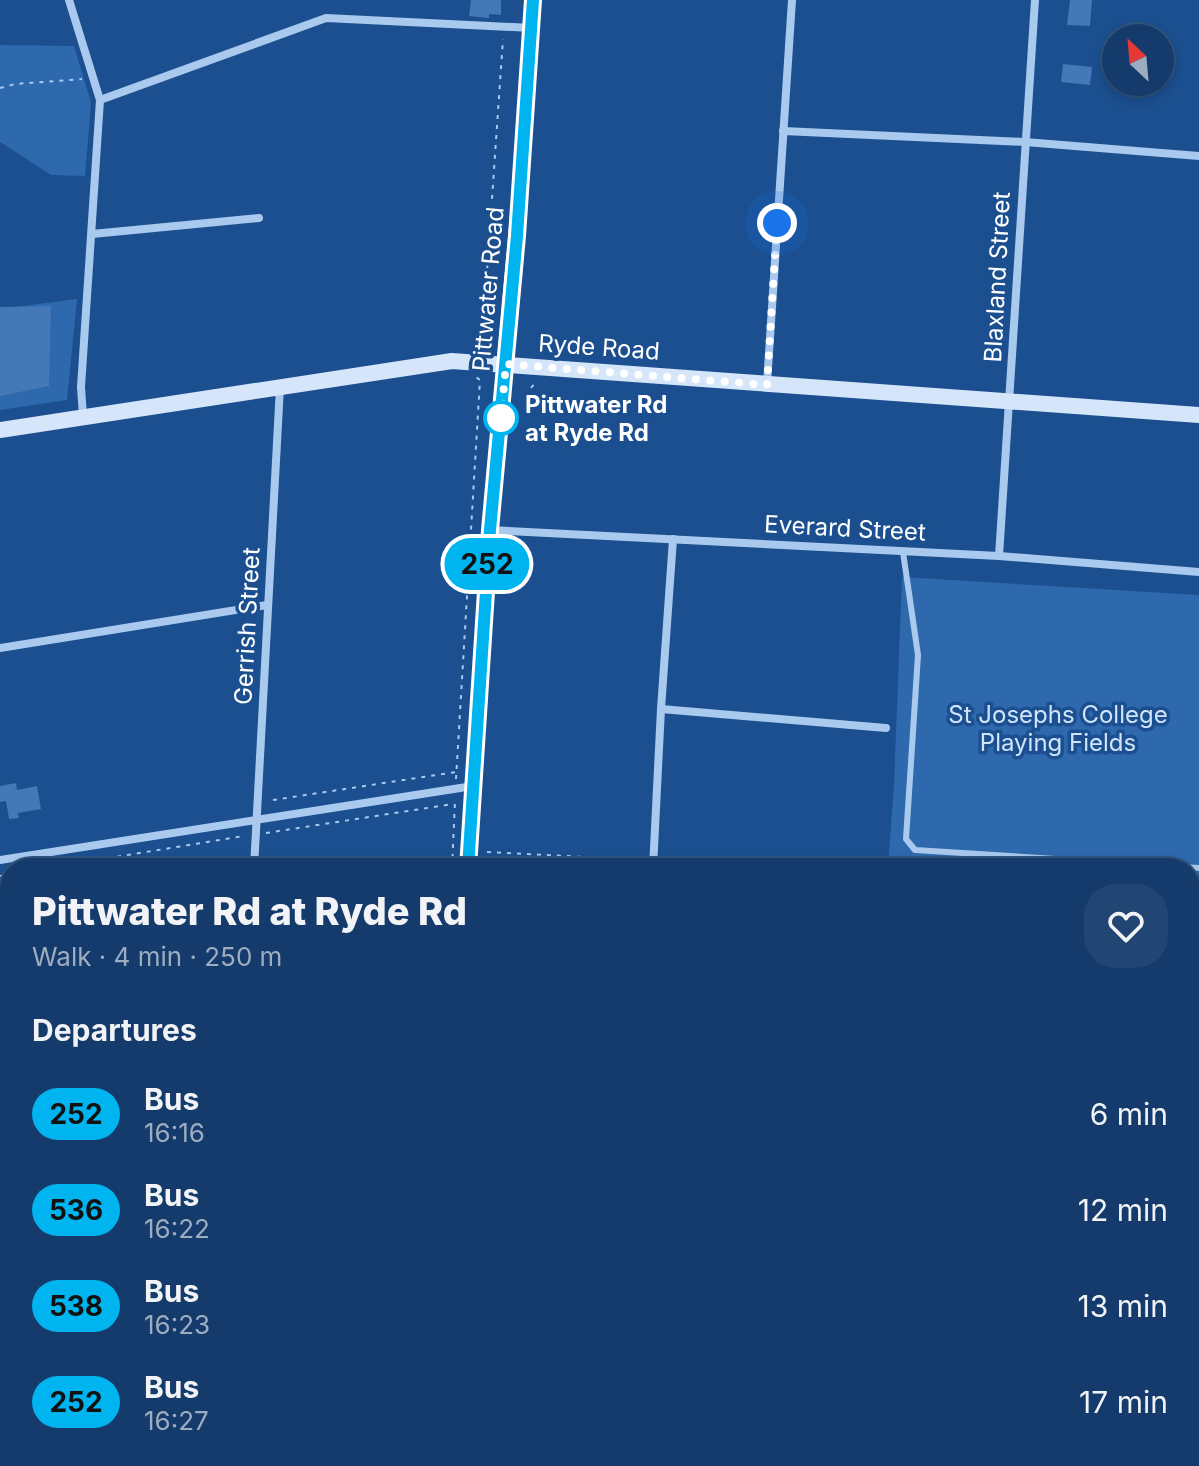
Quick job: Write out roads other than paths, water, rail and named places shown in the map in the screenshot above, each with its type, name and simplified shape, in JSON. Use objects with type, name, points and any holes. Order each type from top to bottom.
[{"type":"main road","name":"Pittwater Road","points":[[464,858],[474,786],[490,530],[506,364],[533,0]]},
{"type":"main road","name":"Ryde Road","points":[[0,430],[452,361],[1199,415]]},
{"type":"street","points":[[69,0],[100,100],[81,387],[83,417]]},
{"type":"street","points":[[767,385],[792,0]]},
{"type":"street","name":"Blaxland Street","points":[[999,556],[1035,0]]},
{"type":"street","points":[[100,100],[326,18],[532,28]]},
{"type":"street","points":[[783,131],[1025,142],[1199,156]]},
{"type":"street","points":[[92,234],[259,218]]},
{"type":"street","name":"Gerrish Street","points":[[255,858],[280,387]]},
{"type":"street","name":"Everard Street","points":[[490,530],[999,556],[1199,572]]},
{"type":"street","points":[[654,858],[673,539]]},
{"type":"street","points":[[0,648],[267,605]]},
{"type":"street","points":[[661,709],[886,728]]},
{"type":"street","points":[[13,858],[474,786]]},
{"type":"lane","points":[[903,552],[918,655],[906,839],[915,850],[1041,858]]},
{"type":"place","name":"Pittwater Rd at Ryde Rd","points":[[501,418]]},
{"type":"park label","name":"St Josephs College Playing Fields","points":[[1058,728]]}]
